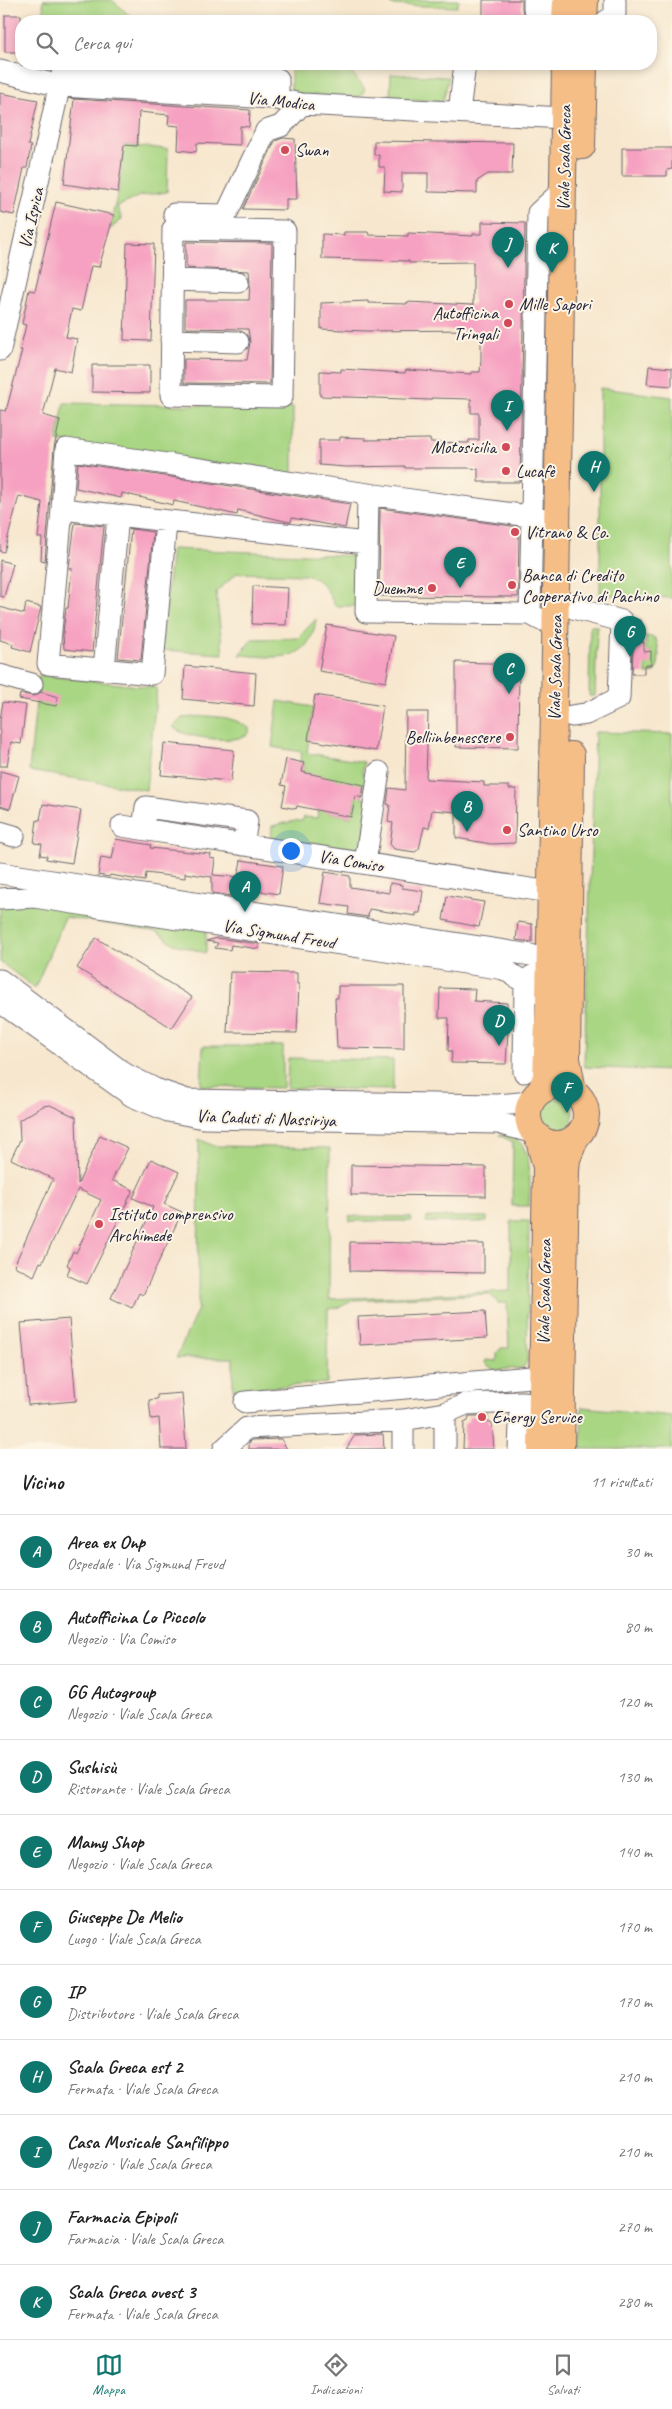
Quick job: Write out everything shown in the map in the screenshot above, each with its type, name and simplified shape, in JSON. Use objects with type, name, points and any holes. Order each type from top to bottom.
[{"type":"main road","name":"Viale Scala Greca","points":[[565,70],[561,352],[545,507],[565,614],[572,716],[567,1059],[573,1091]]},
{"type":"main road","name":"Viale Scala Greca","points":[[532,1089],[546,1077],[550,962],[550,892],[565,614],[584,70]]},
{"type":"main road","points":[[557,1086],[573,1091],[580,1097],[586,1113],[582,1130],[576,1137],[567,1142],[557,1144],[547,1142],[536,1135],[528,1118],[532,1089],[557,1086]]},
{"type":"main road","name":"Viale Scala Greca","points":[[536,1135],[546,1167],[543,1376],[532,1403],[541,1449]]},
{"type":"main road","name":"Viale Scala Greca","points":[[561,1449],[566,1171],[567,1159],[576,1137]]},
{"type":"street","points":[[615,0],[615,15]]},
{"type":"street","points":[[534,10],[573,10]]},
{"type":"street","points":[[459,112],[464,70]]},
{"type":"street","name":"Via Modica","points":[[0,71],[60,86],[210,84],[302,104],[564,118]]},
{"type":"street","name":"Via Ispica","points":[[0,350],[60,86]]},
{"type":"street","points":[[226,222],[266,131],[281,126],[302,104]]},
{"type":"street","points":[[530,614],[545,507],[536,352],[538,213],[563,190]]},
{"type":"street","points":[[174,214],[285,231],[282,397],[170,395],[173,229],[226,222]]},
{"type":"street","points":[[172,280],[238,282]]},
{"type":"street","points":[[171,340],[238,342]]},
{"type":"street","points":[[536,352],[561,352]]},
{"type":"street","points":[[166,522],[152,674],[48,664],[66,449],[368,494],[545,507]]},
{"type":"street","points":[[368,494],[366,612],[530,614],[538,619],[565,614],[622,621],[619,698],[586,714],[572,716]]},
{"type":"street","points":[[62,509],[366,543]]},
{"type":"street","points":[[104,669],[118,516]]},
{"type":"street","points":[[0,675],[32,684]]},
{"type":"street","points":[[365,863],[379,772]]},
{"type":"street","name":"Via Comiso","points":[[122,826],[550,892]]},
{"type":"street","points":[[0,873],[531,955],[550,962]]},
{"type":"street","name":"Via Sigmund Freud","points":[[0,900],[34,896],[504,969],[525,981],[549,999]]},
{"type":"street","points":[[532,1089],[525,981],[550,962]]},
{"type":"street","name":"Via Caduti di Nassiriya","points":[[0,980],[125,1074],[155,1089],[187,1100],[498,1105],[532,1089]]},
{"type":"street","name":"Via Caduti di Nassiriya","points":[[0,1002],[132,1096],[185,1116],[204,1118],[498,1123],[536,1135]]},
{"type":"street","points":[[245,1402],[543,1376]]},
{"type":"street","points":[[224,1449],[247,1428],[403,1420],[445,1413],[466,1404],[532,1403],[519,1449]]},
{"type":"street","points":[[445,1413],[445,1449]]},
{"type":"street","points":[[403,1420],[403,1449]]},
{"type":"green space","points":[[43,0],[112,0],[129,15],[44,15]]},
{"type":"green space","points":[[392,0],[459,0],[457,7],[391,5]]},
{"type":"green space","points":[[291,70],[350,70],[365,89],[360,97],[291,94]]},
{"type":"green space","points":[[391,74],[449,77],[443,101],[390,99]]},
{"type":"green space","points":[[124,145],[168,149],[167,192],[139,196],[117,207],[122,219],[109,230],[118,192]]},
{"type":"green space","points":[[600,388],[672,397],[672,598],[600,595]]},
{"type":"green space","points":[[64,403],[293,407],[293,476],[57,441]]},
{"type":"green space","points":[[172,549],[357,556],[356,606],[335,606],[327,590],[320,582],[305,575],[237,573],[216,592],[223,654],[161,650]]},
{"type":"green space","points":[[316,619],[307,645],[299,652],[278,657],[240,655],[252,639],[298,638]]},
{"type":"green space","points":[[590,626],[597,626],[595,696],[589,696]]},
{"type":"green space","points":[[646,636],[655,638],[658,646],[659,660],[655,673],[646,674],[646,665],[651,651],[646,652]]},
{"type":"green space","points":[[39,675],[157,688],[146,790],[29,771]]},
{"type":"green space","points":[[278,701],[313,707],[307,753],[364,762],[362,774],[372,775],[370,790],[364,789],[362,798],[369,800],[362,852],[271,838],[272,826],[302,821],[304,817],[317,818],[319,810],[351,817],[358,788],[302,772],[304,763],[300,762],[302,752],[272,747]]},
{"type":"green space","points":[[207,716],[234,720],[249,728],[249,733],[244,737],[235,739],[211,739],[187,734],[173,727],[182,718]]},
{"type":"green space","points":[[595,732],[672,734],[672,1071],[584,1067]]},
{"type":"green space","points":[[29,902],[206,928],[206,953],[174,944],[157,932],[65,917],[35,988],[0,962],[0,905]]},
{"type":"green space","points":[[203,1046],[283,1046],[283,1088],[201,1086]]},
{"type":"green space","points":[[288,1058],[393,1060],[393,1090],[287,1088]]},
{"type":"green space","points":[[556,1098],[563,1099],[568,1103],[572,1108],[572,1122],[568,1127],[563,1131],[556,1132],[549,1131],[544,1127],[540,1122],[539,1115],[540,1108],[544,1103],[549,1099]]},
{"type":"green space","points":[[499,1135],[511,1137],[520,1142],[525,1150],[530,1172],[529,1206],[512,1206],[513,1142]]},
{"type":"green space","points":[[199,1139],[214,1146],[330,1148],[329,1299],[511,1291],[511,1221],[529,1221],[527,1362],[523,1368],[494,1370],[485,1363],[486,1360],[497,1361],[497,1353],[501,1348],[509,1348],[507,1303],[498,1303],[490,1294],[354,1300],[338,1308],[328,1309],[327,1383],[233,1390],[233,1358],[176,1358],[198,1309]]},
{"type":"green space","points":[[349,1216],[411,1217],[411,1221],[350,1221]]},
{"type":"green space","points":[[427,1217],[487,1217],[487,1222],[426,1222]]},
{"type":"green space","points":[[582,1407],[672,1416],[672,1449],[581,1449]]},
{"type":"building","points":[[483,0],[522,0],[524,15],[483,15]]},
{"type":"building","points":[[5,15],[15,15],[15,52],[5,52]]},
{"type":"building","points":[[0,93],[38,100],[28,145],[31,146],[27,168],[24,168],[14,215],[0,212]]},
{"type":"building","points":[[74,99],[250,110],[249,127],[240,126],[240,145],[197,143],[196,152],[178,150],[179,126],[168,125],[169,115],[139,112],[137,146],[124,145],[118,192],[64,184]]},
{"type":"building","points":[[283,138],[295,139],[297,199],[286,199],[286,210],[243,209],[275,141]]},
{"type":"building","points":[[374,141],[513,143],[512,174],[488,174],[477,181],[477,193],[428,192],[428,173],[402,173],[402,192],[384,191],[385,167],[379,167],[379,155],[374,155]]},
{"type":"building","points":[[622,148],[672,148],[672,169],[667,170],[667,176],[622,176]]},
{"type":"building","points":[[56,202],[114,215],[99,267],[91,266],[81,311],[72,309],[66,337],[77,339],[71,372],[55,368],[43,415],[60,420],[54,448],[45,561],[41,560],[42,538],[38,538],[42,502],[19,496],[4,552],[0,551],[0,410],[6,411],[22,350],[20,350],[26,325],[22,324],[29,290],[35,291]]},
{"type":"building","points":[[482,222],[525,223],[520,482],[478,482],[478,469],[470,468],[319,465],[319,440],[340,440],[340,437],[366,438],[365,440],[430,439],[430,442],[469,443],[469,440],[479,440],[479,413],[471,413],[471,399],[431,398],[431,400],[320,396],[320,371],[341,372],[341,369],[405,373],[406,370],[471,374],[471,372],[480,372],[481,360],[481,332],[472,332],[472,330],[366,331],[321,329],[321,303],[368,301],[368,303],[407,304],[407,302],[473,305],[473,262],[409,263],[409,261],[322,259],[322,234],[344,235],[344,232],[368,232],[369,235],[408,236],[408,233],[473,236],[473,234],[482,234]]},
{"type":"building","points":[[186,242],[272,243],[270,384],[184,383],[184,359],[247,360],[250,342],[248,329],[185,328],[185,300],[249,300],[250,282],[249,271],[186,268]]},
{"type":"building","points":[[127,243],[154,244],[151,341],[124,340]]},
{"type":"building","points":[[92,365],[150,365],[150,393],[92,392]]},
{"type":"building","points":[[649,366],[672,368],[672,386],[647,384]]},
{"type":"building","points":[[78,463],[350,504],[345,528],[292,518],[291,522],[289,522],[238,510],[237,515],[174,501],[173,505],[122,493],[121,498],[76,488]]},
{"type":"building","points":[[380,508],[519,527],[518,597],[379,596]]},
{"type":"building","points":[[75,523],[104,526],[92,652],[64,649],[63,633],[66,608],[68,608],[72,568],[69,568]]},
{"type":"building","points":[[131,529],[153,532],[141,660],[118,658]]},
{"type":"building","points":[[0,560],[13,564],[4,597],[0,596]]},
{"type":"building","points":[[253,586],[288,588],[286,625],[252,624]]},
{"type":"building","points":[[26,603],[41,607],[30,652],[12,647],[13,644],[0,640],[0,607],[24,614]]},
{"type":"building","points":[[634,620],[641,620],[641,642],[644,642],[644,652],[651,651],[651,665],[644,665],[644,674],[632,674]]},
{"type":"building","points":[[327,625],[394,636],[386,682],[319,671]]},
{"type":"building","points":[[456,662],[519,664],[518,748],[456,747]]},
{"type":"building","points":[[185,666],[256,673],[254,706],[183,699]]},
{"type":"building","points":[[41,692],[58,697],[56,706],[19,699],[20,694],[35,696]]},
{"type":"building","points":[[315,695],[383,706],[376,751],[308,740]]},
{"type":"building","points":[[3,702],[26,705],[21,744],[11,742],[7,766],[0,766],[0,719]]},
{"type":"building","points":[[406,712],[428,712],[426,779],[484,782],[484,786],[509,786],[509,789],[516,789],[515,843],[491,844],[456,838],[456,812],[432,810],[429,828],[424,827],[419,849],[415,852],[394,849],[390,844],[393,823],[388,822],[390,805],[387,804],[389,788],[405,790]]},
{"type":"building","points":[[164,743],[234,750],[231,781],[161,775]]},
{"type":"building","points":[[286,759],[304,763],[302,772],[364,785],[362,798],[356,796],[351,817],[297,806],[296,809],[282,806],[286,786],[281,785]]},
{"type":"building","points":[[0,771],[19,776],[10,809],[0,806]]},
{"type":"building","points":[[43,804],[81,810],[72,863],[46,859],[47,856],[40,855],[42,844],[34,843],[37,820],[40,820]]},
{"type":"building","points":[[116,839],[151,845],[150,848],[211,854],[210,858],[215,859],[213,875],[238,877],[241,860],[283,866],[279,894],[232,887],[231,896],[212,893],[212,877],[185,873],[185,878],[146,873],[145,881],[110,875],[109,877],[98,875],[101,857],[112,859]]},
{"type":"building","points":[[325,872],[350,876],[350,887],[389,893],[390,883],[402,885],[402,888],[423,891],[420,913],[416,913],[416,916],[369,909],[368,917],[348,914],[349,907],[320,903]]},
{"type":"building","points":[[447,896],[484,902],[479,927],[443,920]]},
{"type":"building","points":[[518,922],[532,924],[532,942],[516,940]]},
{"type":"building","points":[[96,938],[192,997],[172,1028],[77,968]]},
{"type":"building","points":[[217,938],[259,944],[259,949],[231,945],[230,950],[215,948],[218,943],[206,941]]},
{"type":"building","points":[[230,972],[297,973],[297,984],[299,984],[297,1033],[227,1032]]},
{"type":"building","points":[[338,986],[404,986],[404,1049],[337,1048],[335,998],[338,998]]},
{"type":"building","points":[[440,988],[475,989],[474,1001],[507,1003],[507,1014],[509,1015],[506,1064],[451,1063],[452,1051],[448,1051],[449,1018],[439,1018]]},
{"type":"building","points":[[50,1105],[76,1117],[78,1184],[100,1135],[128,1148],[112,1180],[133,1190],[87,1284],[67,1275],[70,1267],[67,1265],[73,1251],[76,1253],[101,1200],[78,1189],[34,1276],[14,1266],[53,1179],[11,1159],[20,1140],[19,1120],[43,1106]]},
{"type":"building","points":[[151,1159],[179,1172],[164,1204],[182,1212],[143,1295],[139,1293],[132,1308],[111,1298],[153,1207],[133,1198]]},
{"type":"building","points":[[351,1165],[486,1167],[486,1196],[351,1195]]},
{"type":"building","points":[[350,1242],[484,1244],[484,1273],[350,1271]]},
{"type":"building","points":[[485,1311],[487,1338],[360,1345],[358,1317]]},
{"type":"building","points":[[69,1319],[76,1401],[28,1405],[21,1323]]},
{"type":"building","points":[[182,1393],[186,1447],[185,1449],[161,1449],[159,1418],[151,1419],[149,1400],[157,1399],[157,1395]]},
{"type":"building","points":[[469,1416],[488,1416],[488,1421],[492,1423],[494,1449],[463,1449],[464,1423],[468,1421]]},
{"type":"building","points":[[383,1434],[384,1449],[346,1449],[355,1435]]},
{"type":"building","points":[[281,1439],[287,1449],[249,1449],[249,1443],[252,1440]]},
{"type":"place","name":"Swan","points":[[285,150]]},
{"type":"place","name":"Farmacia Epipoli","points":[[508,268]]},
{"type":"place","name":"Scala Greca ovest 3","points":[[552,273]]},
{"type":"place","name":"Mille Sapori","points":[[509,304]]},
{"type":"place","name":"Autofficina Tringali","points":[[508,323]]},
{"type":"place","name":"Casa Musicale Sanfilippo","points":[[507,431]]},
{"type":"place","name":"Motosicilia","points":[[506,447]]},
{"type":"place","name":"Lucafè","points":[[506,471]]},
{"type":"place","name":"Scala Greca est 2","points":[[594,492]]},
{"type":"place","name":"Vitrano & Co.","points":[[515,532]]},
{"type":"place","name":"Banca di Credito Cooperativo di Pachino","points":[[512,585]]},
{"type":"place","name":"Duemme","points":[[432,588]]},
{"type":"place","name":"Mamy Shop","points":[[460,588]]},
{"type":"place","name":"IP","points":[[630,657]]},
{"type":"place","name":"GG Autogroup","points":[[509,694]]},
{"type":"place","name":"Belliinbenessere","points":[[510,737]]},
{"type":"place","name":"Santino Urso","points":[[507,830]]},
{"type":"place","name":"Autofficina Lo Piccolo","points":[[467,832]]},
{"type":"place","name":"Area ex Onp","points":[[245,912]]},
{"type":"place","name":"Sushisù","points":[[499,1046]]},
{"type":"place","name":"Giuseppe De Melio","points":[[567,1113]]},
{"type":"place","name":"Istituto comprensivo Archimede","points":[[99,1224]]},
{"type":"place","name":"Energy Service","points":[[482,1417]]}]
